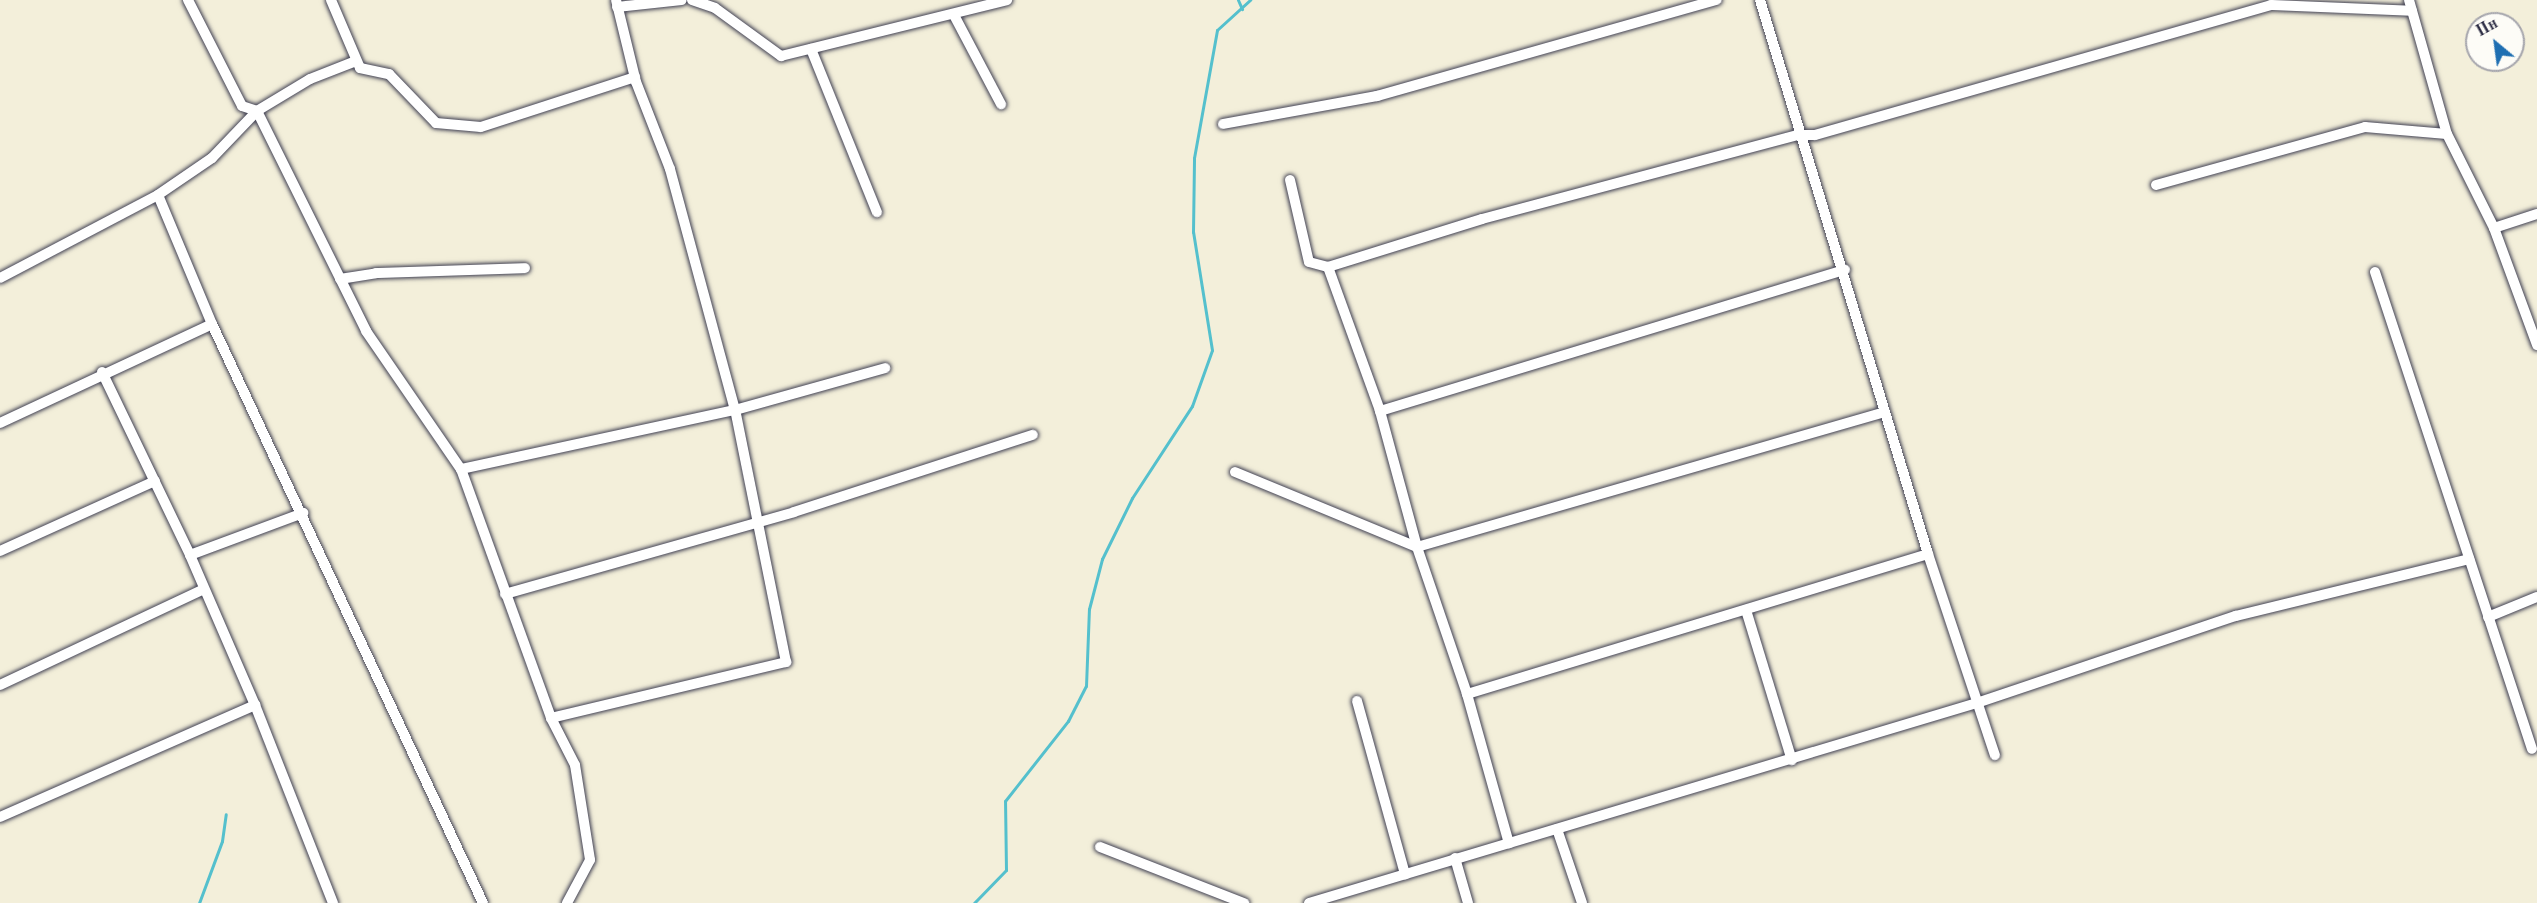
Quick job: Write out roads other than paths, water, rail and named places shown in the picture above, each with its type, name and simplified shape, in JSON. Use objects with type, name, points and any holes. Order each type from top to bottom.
[{"type":"street","points":[[188,0],[242,106],[256,111],[366,331],[461,469],[551,718],[575,765],[590,860],[567,903]]},
{"type":"street","points":[[331,0],[360,68],[388,74],[436,123],[481,127],[635,77]]},
{"type":"street","points":[[551,718],[786,662],[735,410],[670,169],[635,77],[616,3],[682,0]]},
{"type":"street","points":[[692,0],[715,8],[782,56],[1007,0]]},
{"type":"street","points":[[1222,124],[1377,96],[1717,0]]},
{"type":"street","points":[[1760,0],[1798,135],[1845,270],[1928,554],[1995,755]]},
{"type":"street","points":[[1290,180],[1309,262],[1328,267],[1482,219],[1798,135],[1815,135],[2270,2],[2411,5],[2447,134],[2494,228],[2537,345]]},
{"type":"street","points":[[954,15],[1000,104]]},
{"type":"street","points":[[811,49],[878,212]]},
{"type":"street","points":[[0,278],[158,195],[212,158],[256,111],[310,79],[356,61]]},
{"type":"street","points":[[2156,185],[2365,127],[2447,134]]},
{"type":"street","points":[[158,195],[212,324],[303,513],[483,903]]},
{"type":"street","points":[[2494,228],[2537,214]]},
{"type":"street","points":[[1328,267],[1380,411],[1418,547],[1467,694],[1509,843]]},
{"type":"street","points":[[340,279],[376,273],[525,268]]},
{"type":"street","points":[[1380,411],[1845,270]]},
{"type":"street","points":[[2375,272],[2532,749]]},
{"type":"street","points":[[0,423],[102,372],[212,324]]},
{"type":"street","points":[[461,469],[735,410],[885,368]]},
{"type":"street","points":[[102,372],[190,555],[255,705],[333,903]]},
{"type":"street","points":[[1235,472],[1418,547],[1885,412]]},
{"type":"street","points":[[505,594],[757,522],[1033,435]]},
{"type":"street","points":[[0,551],[154,481]]},
{"type":"street","points":[[190,555],[303,513]]},
{"type":"street","points":[[1467,694],[1928,554]]},
{"type":"street","points":[[1309,903],[1977,703],[2236,616],[2469,560]]},
{"type":"street","points":[[0,685],[204,589]]},
{"type":"street","points":[[2488,617],[2537,597]]},
{"type":"street","points":[[1746,610],[1792,760]]},
{"type":"street","points":[[1357,701],[1405,874]]},
{"type":"street","points":[[0,817],[255,705]]},
{"type":"street","points":[[1557,829],[1582,903]]},
{"type":"street","points":[[1100,847],[1244,903]]},
{"type":"street","points":[[1455,858],[1468,903]]},
{"type":"waterway","points":[[1238,0],[1242,9]]},
{"type":"waterway","points":[[974,903],[1006,870],[1005,801],[1068,721],[1086,686],[1089,609],[1102,559],[1132,498],[1192,406],[1212,350],[1193,232],[1194,158],[1217,30],[1250,0]]},
{"type":"waterway","points":[[199,903],[222,841],[226,814]]}]
